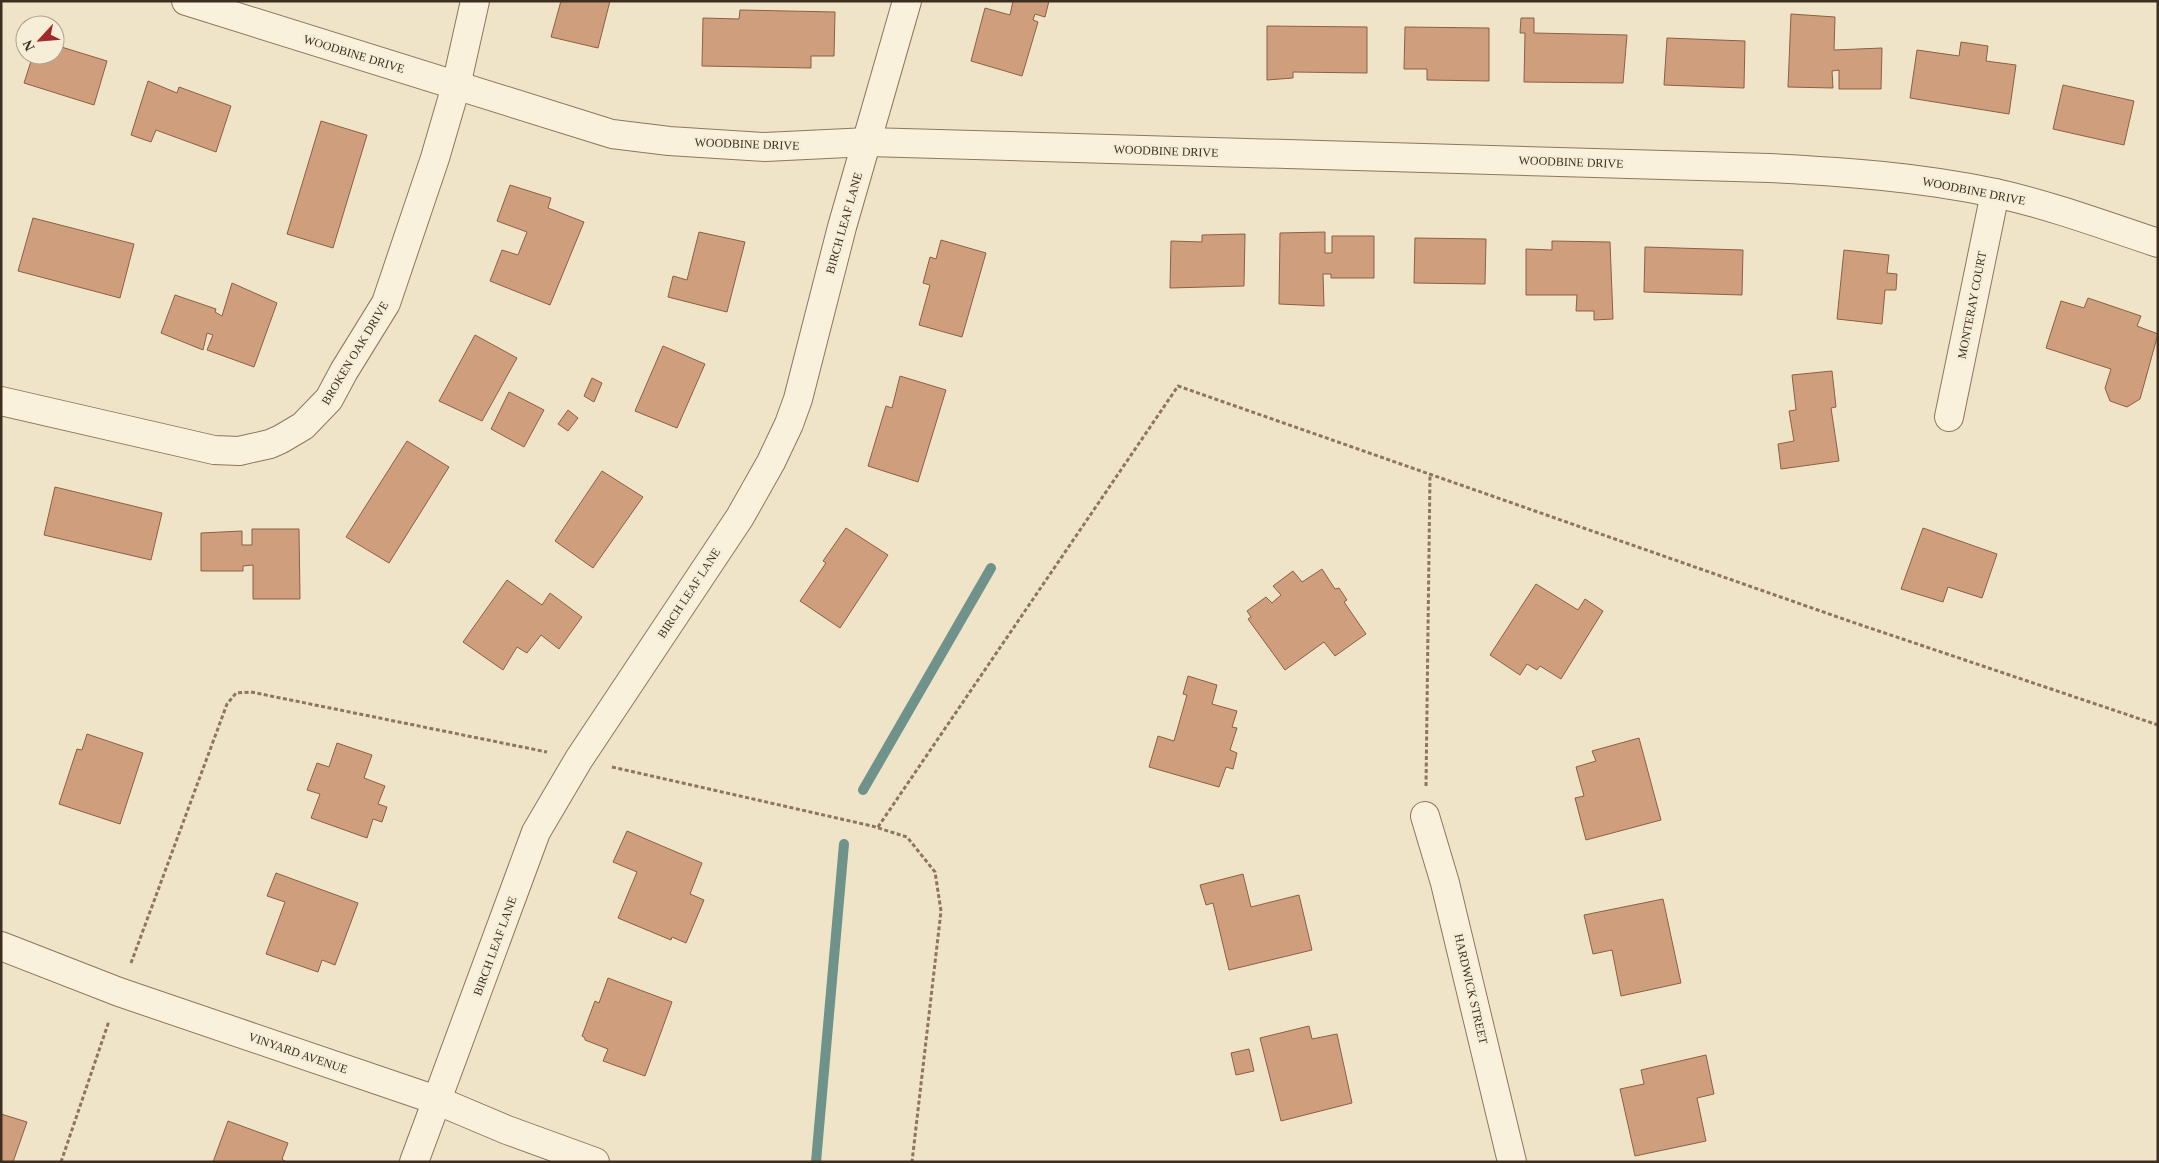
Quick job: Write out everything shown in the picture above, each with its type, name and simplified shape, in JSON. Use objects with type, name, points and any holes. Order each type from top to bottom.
[{"type":"street","name":"WOODBINE DRIVE","points":[[186,1],[612,134],[669,141],[764,147],[868,142],[1769,168],[1878,174],[1994,193],[2042,205],[2158,243]]},
{"type":"street","name":"BROKEN OAK DRIVE","points":[[1,401],[214,450],[239,451],[270,444],[281,440],[303,426],[329,399],[386,303],[436,158],[456,86],[476,1]]},
{"type":"street","name":"BIRCH LEAF LANE","points":[[414,1162],[536,832],[579,759],[740,517],[771,462],[789,424],[798,399],[842,227],[907,1]]},
{"type":"street","name":"MONTERAY COURT","points":[[1949,417],[1994,193]]},
{"type":"street","name":"HARDWICK STREET","points":[[1425,816],[1445,883],[1512,1162]]},
{"type":"street","name":"VINYARD AVENUE","points":[[1,946],[119,992],[436,1100],[508,1130],[595,1162]]},
{"type":"path","points":[[878,827],[1178,386],[1852,622],[2158,725]]},
{"type":"path","points":[[1425,816],[1428,734],[1430,474]]},
{"type":"building","points":[[561,1],[610,1],[598,48],[551,37]]},
{"type":"building","points":[[1013,1],[1049,1],[1045,17],[1035,14],[1033,20],[1038,22],[1022,76],[971,61],[985,8],[1010,15]]},
{"type":"building","points":[[740,10],[835,12],[834,56],[811,56],[811,68],[702,66],[703,18],[739,19]]},
{"type":"building","points":[[1791,14],[1835,17],[1834,50],[1882,48],[1881,89],[1839,89],[1839,70],[1832,71],[1833,88],[1788,87]]},
{"type":"building","points":[[1521,18],[1534,18],[1534,33],[1627,35],[1623,83],[1524,82],[1525,33],[1520,33]]},
{"type":"building","points":[[1267,26],[1367,27],[1367,73],[1293,72],[1293,78],[1267,80]]},
{"type":"building","points":[[1405,27],[1489,28],[1489,81],[1427,80],[1427,69],[1404,69]]},
{"type":"building","points":[[1667,38],[1745,41],[1744,88],[1664,85]]},
{"type":"building","points":[[1961,42],[1988,46],[1986,61],[2016,65],[2009,114],[1910,98],[1917,50],[1959,56]]},
{"type":"building","points":[[65,48],[107,61],[94,105],[24,83],[30,65],[65,65]]},
{"type":"building","points":[[148,81],[177,93],[179,87],[231,106],[216,152],[156,130],[151,142],[131,135]]},
{"type":"building","points":[[2063,85],[2134,101],[2124,145],[2053,129]]},
{"type":"building","points":[[321,121],[367,135],[333,248],[287,234]]},
{"type":"building","points":[[510,185],[551,198],[548,208],[584,222],[550,305],[490,281],[502,250],[518,255],[527,232],[497,221]]},
{"type":"building","points":[[33,218],[134,244],[120,298],[18,271]]},
{"type":"building","points":[[699,232],[745,242],[727,312],[668,297],[673,276],[687,280]]},
{"type":"building","points":[[1325,232],[1325,253],[1332,253],[1332,236],[1374,236],[1374,278],[1331,278],[1331,274],[1323,274],[1324,306],[1279,304],[1280,233]]},
{"type":"building","points":[[1245,234],[1244,286],[1170,288],[1171,241],[1202,242],[1202,235]]},
{"type":"building","points":[[1415,238],[1486,239],[1485,284],[1414,283]]},
{"type":"building","points":[[941,240],[986,253],[962,337],[919,325],[930,285],[923,283],[930,257],[936,259]]},
{"type":"building","points":[[1552,241],[1610,242],[1613,319],[1594,320],[1594,311],[1576,311],[1577,295],[1526,295],[1526,249],[1552,250]]},
{"type":"building","points":[[1645,247],[1743,250],[1742,295],[1644,292]]},
{"type":"building","points":[[1844,250],[1889,255],[1887,273],[1897,274],[1896,290],[1885,290],[1882,324],[1837,319]]},
{"type":"building","points":[[232,283],[277,303],[254,367],[207,350],[213,335],[207,333],[203,350],[161,333],[175,295],[216,309],[215,312],[222,316]]},
{"type":"building","points":[[2088,298],[2141,316],[2137,326],[2158,334],[2140,399],[2127,407],[2110,401],[2105,388],[2111,369],[2046,348],[2061,301],[2084,308]]},
{"type":"building","points":[[475,335],[517,358],[482,421],[439,401]]},
{"type":"building","points":[[663,346],[705,364],[677,428],[635,411]]},
{"type":"building","points":[[1832,371],[1836,407],[1831,408],[1839,461],[1781,469],[1778,444],[1794,441],[1789,411],[1796,410],[1792,375]]},
{"type":"building","points":[[900,376],[946,390],[918,482],[868,466],[886,406],[892,408]]},
{"type":"building","points":[[592,378],[602,383],[594,402],[584,396]]},
{"type":"building","points":[[509,392],[544,410],[524,447],[491,429]]},
{"type":"building","points":[[568,410],[578,418],[568,431],[558,424]]},
{"type":"building","points":[[407,441],[449,467],[389,563],[346,537]]},
{"type":"building","points":[[602,471],[643,497],[593,568],[555,541]]},
{"type":"building","points":[[55,487],[162,513],[151,560],[44,535]]},
{"type":"building","points":[[846,528],[888,555],[840,628],[800,601],[826,563],[823,561]]},
{"type":"building","points":[[1923,528],[1997,554],[1982,598],[1948,587],[1943,602],[1901,589]]},
{"type":"building","points":[[252,529],[299,529],[300,599],[253,599],[253,565],[243,566],[243,571],[201,571],[201,533],[242,531],[242,545],[252,545]]},
{"type":"building","points":[[1322,569],[1335,589],[1339,588],[1347,600],[1344,602],[1366,634],[1335,656],[1324,642],[1285,670],[1248,619],[1251,617],[1247,611],[1266,597],[1272,603],[1281,595],[1273,586],[1293,571],[1302,582]]},
{"type":"building","points":[[507,580],[542,605],[550,593],[582,617],[559,649],[541,635],[527,653],[517,647],[503,670],[463,642]]},
{"type":"building","points":[[1536,584],[1578,610],[1585,599],[1603,611],[1561,679],[1540,666],[1537,670],[1527,664],[1520,675],[1490,655]]},
{"type":"building","points":[[1188,676],[1217,685],[1212,704],[1237,711],[1232,727],[1237,728],[1230,750],[1237,753],[1233,769],[1226,767],[1219,787],[1149,767],[1158,736],[1174,741],[1187,695],[1183,694]]},
{"type":"building","points":[[87,734],[143,753],[120,824],[59,804],[77,749],[82,750]]},
{"type":"building","points":[[1639,738],[1661,820],[1586,840],[1575,798],[1584,796],[1576,767],[1596,761],[1592,751]]},
{"type":"building","points":[[337,743],[372,755],[364,778],[385,786],[378,804],[387,807],[382,822],[373,819],[367,838],[311,818],[320,794],[307,790],[317,763],[329,767]]},
{"type":"building","points":[[627,831],[702,863],[690,894],[704,900],[686,943],[672,937],[671,940],[618,918],[637,872],[613,862]]},
{"type":"building","points":[[276,873],[358,903],[335,965],[322,960],[318,972],[266,954],[285,902],[267,896]]},
{"type":"building","points":[[1243,874],[1251,907],[1299,895],[1312,950],[1229,970],[1213,903],[1206,905],[1200,885]]},
{"type":"building","points":[[1663,899],[1681,983],[1621,996],[1612,950],[1593,954],[1584,915]]},
{"type":"building","points":[[608,978],[672,1002],[645,1076],[603,1061],[608,1049],[585,1040],[582,1036],[595,1001],[599,1003]]},
{"type":"building","points":[[1309,1026],[1312,1039],[1337,1034],[1352,1103],[1281,1121],[1260,1038]]},
{"type":"building","points":[[1249,1049],[1254,1071],[1236,1075],[1231,1053]]},
{"type":"building","points":[[1706,1055],[1714,1094],[1697,1098],[1706,1141],[1635,1156],[1620,1089],[1644,1084],[1641,1070]]},
{"type":"building","points":[[1,1114],[27,1122],[13,1162],[1,1162]]},
{"type":"building","points":[[228,1121],[288,1143],[282,1159],[286,1162],[213,1162]]},
{"type":"waterway","points":[[863,790],[991,568]]},
{"type":"waterway","points":[[816,1162],[844,844]]}]
